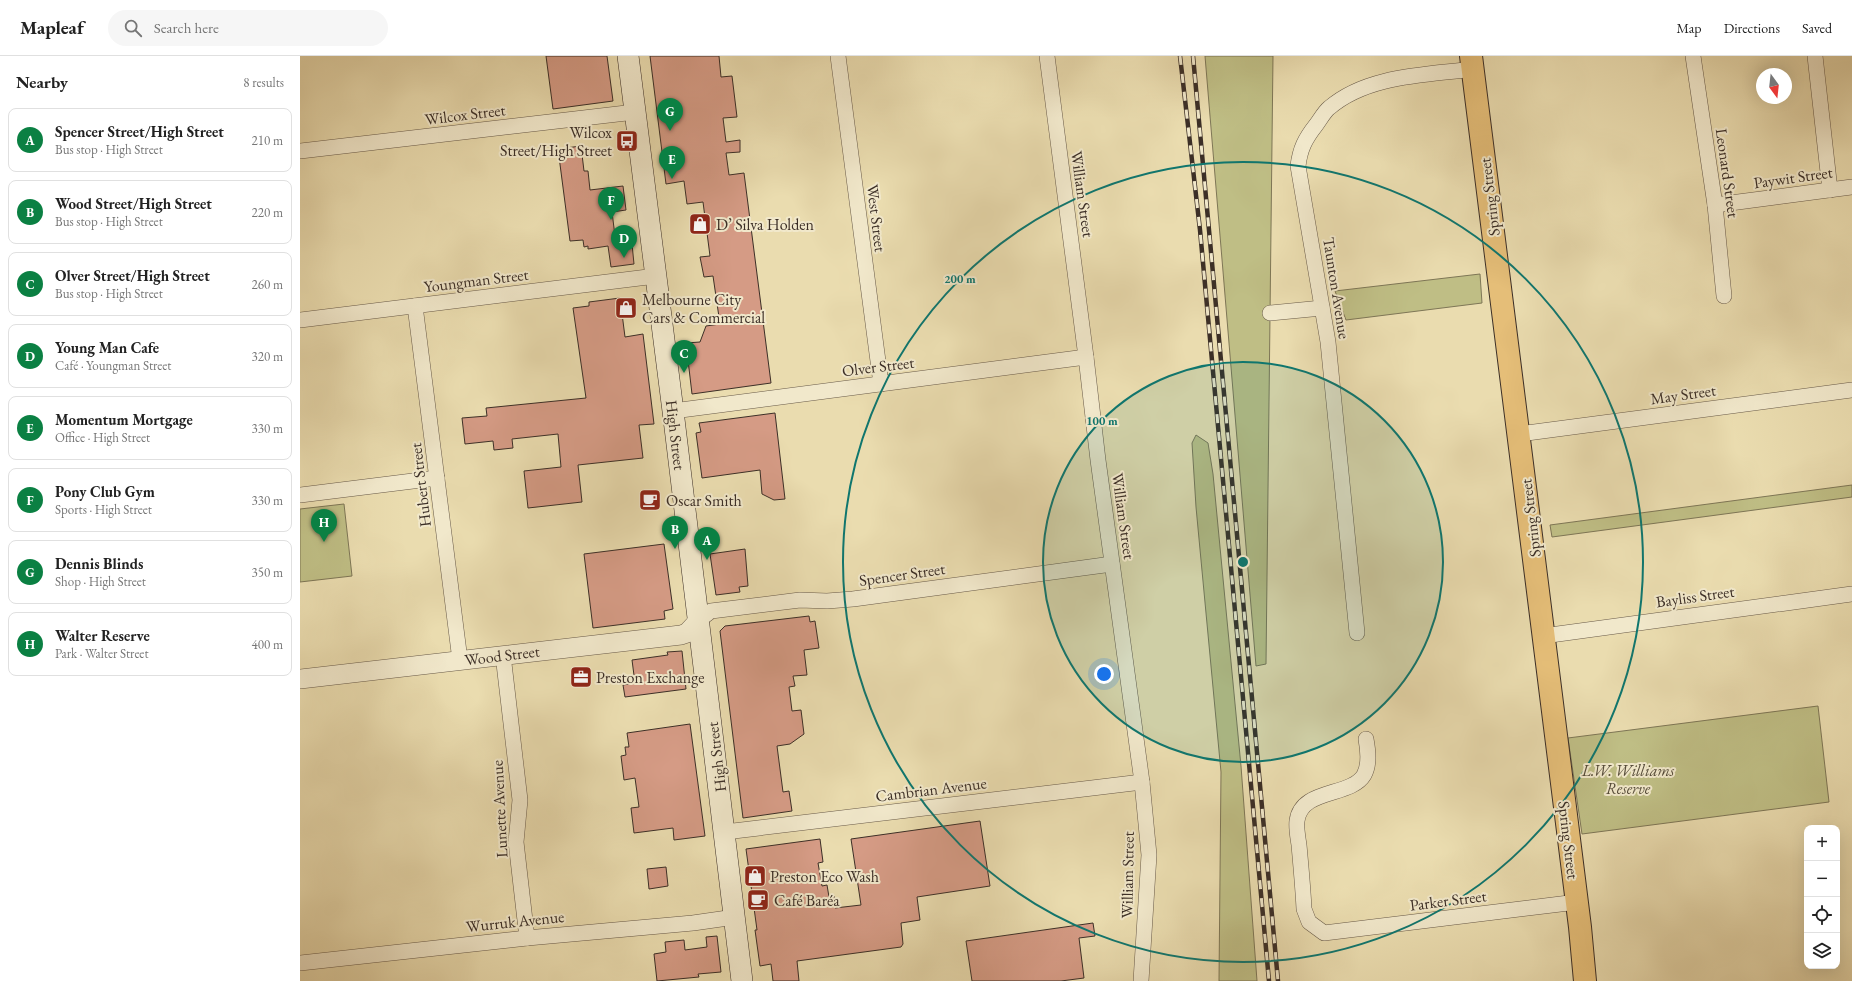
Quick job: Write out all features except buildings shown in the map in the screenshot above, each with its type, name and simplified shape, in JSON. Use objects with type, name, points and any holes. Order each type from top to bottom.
[{"type":"main road","name":"High Street","points":[[628,56],[699,620],[742,981]]},
{"type":"main road","name":"Spring Street","points":[[1472,63],[1577,902],[1585,981]]},
{"type":"street","name":"West Street","points":[[838,56],[880,384]]},
{"type":"street","name":"William Street","points":[[1047,56],[1098,460],[1142,782],[1149,855],[1141,981]]},
{"type":"street","name":"Leonard Street","points":[[1694,56],[1715,205],[1724,296]]},
{"type":"street","points":[[1815,56],[1830,190]]},
{"type":"street","name":"Taunton Avenue","points":[[1357,633],[1329,356],[1298,166],[1300,152],[1311,132],[1329,108],[1345,98],[1363,89],[1472,63]]},
{"type":"street","name":"Wilcox Street","points":[[300,151],[635,112]]},
{"type":"street","name":"Paywit Street","points":[[1715,205],[1852,187]]},
{"type":"street","name":"Youngman Street","points":[[300,320],[656,276]]},
{"type":"street","name":"Hubert Street","points":[[415,306],[460,660]]},
{"type":"street","points":[[1270,313],[1322,308]]},
{"type":"street","name":"Olver Street","points":[[673,410],[1086,357]]},
{"type":"street","name":"May Street","points":[[1519,434],[1852,390]]},
{"type":"street","points":[[300,495],[437,478]]},
{"type":"street","name":"Spencer Street","points":[[699,620],[711,611],[800,600],[827,601],[853,599],[1112,564]]},
{"type":"street","name":"Bayliss Street","points":[[1543,636],[1852,594]]},
{"type":"street","name":"Wood Street","points":[[300,678],[681,635],[687,633],[699,620]]},
{"type":"street","name":"Lunette Avenue","points":[[503,655],[520,800],[516,842],[528,938]]},
{"type":"street","name":"Parker Street","points":[[1366,739],[1368,760],[1364,775],[1354,784],[1319,796],[1309,802],[1304,806],[1297,820],[1304,909],[1309,922],[1324,933],[1577,902]]},
{"type":"street","name":"Cambrian Avenue","points":[[725,832],[1142,782]]},
{"type":"street","name":"Wurruk Avenue","points":[[300,963],[528,938],[693,923],[735,917]]},
{"type":"green space","points":[[1205,56],[1273,56],[1266,664],[1256,666]]},
{"type":"green space","points":[[1480,274],[1482,303],[1346,320],[1335,291]]},
{"type":"green space","points":[[1196,435],[1208,443],[1213,474],[1241,766],[1257,981],[1219,981],[1221,772],[1196,507],[1192,443]]},
{"type":"green space","points":[[1852,485],[1852,497],[1552,537],[1550,525]]},
{"type":"green space","points":[[344,504],[352,576],[300,582],[300,509]]},
{"type":"green space","name":"L.W. Williams Reserve","points":[[1818,706],[1829,802],[1582,834],[1568,738]]},
{"type":"railway","points":[[1180,56],[1200,230],[1269,981]]},
{"type":"railway","points":[[1193,56],[1278,981]]},
{"type":"place","name":"Dennis Blinds","points":[[670,131]]},
{"type":"place","name":"Wilcox Street/High Street","points":[[627,141]]},
{"type":"place","name":"Momentum Mortgage","points":[[672,179]]},
{"type":"place","name":"Pony Club Gym","points":[[611,220]]},
{"type":"place","name":"D’ Silva Holden","points":[[700,224]]},
{"type":"place","name":"Young Man Cafe","points":[[624,258]]},
{"type":"place","name":"Melbourne City Cars & Commercial","points":[[626,308]]},
{"type":"place","name":"Olver Street/High Street","points":[[684,373]]},
{"type":"place","name":"Oscar Smith","points":[[650,500]]},
{"type":"place","name":"Walter Reserve","points":[[324,542]]},
{"type":"place","name":"Wood Street/High Street","points":[[675,549]]},
{"type":"place","name":"Spencer Street/High Street","points":[[707,560]]},
{"type":"place","name":"Preston Exchange","points":[[581,677]]},
{"type":"place","name":"Preston Eco Wash","points":[[755,876]]},
{"type":"place","name":"Café Baréa","points":[[758,900]]}]
